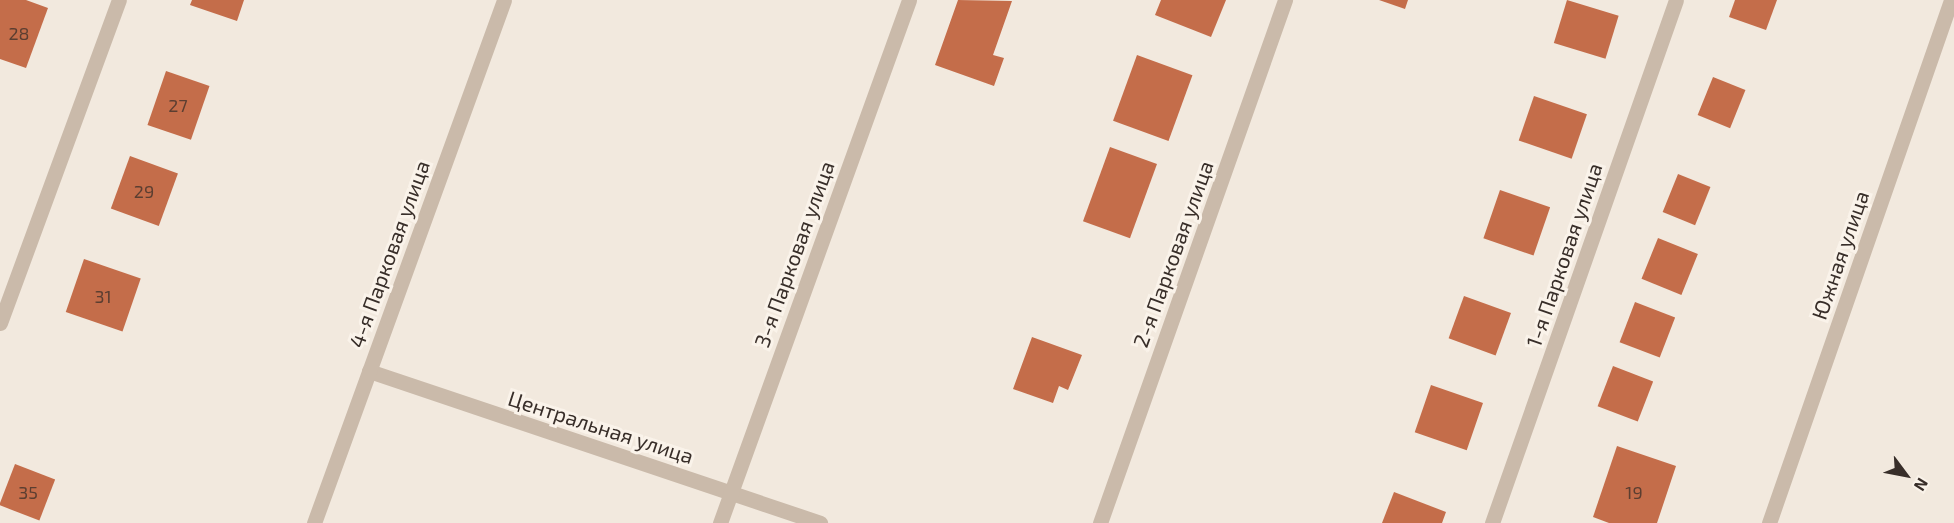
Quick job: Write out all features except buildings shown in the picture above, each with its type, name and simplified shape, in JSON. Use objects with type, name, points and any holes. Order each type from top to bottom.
[{"type":"street","points":[[0,322],[119,0]]},
{"type":"street","name":"4-я Парковая улица","points":[[314,523],[504,0]]},
{"type":"street","name":"3-я Парковая улица","points":[[720,523],[909,0]]},
{"type":"street","name":"2-я Парковая улица","points":[[1100,523],[1285,0]]},
{"type":"street","name":"1-я Парковая улица","points":[[1492,523],[1676,0]]},
{"type":"street","name":"Южная улица","points":[[1769,523],[1951,0]]},
{"type":"street","name":"Центральная улица","points":[[369,371],[820,523]]}]
